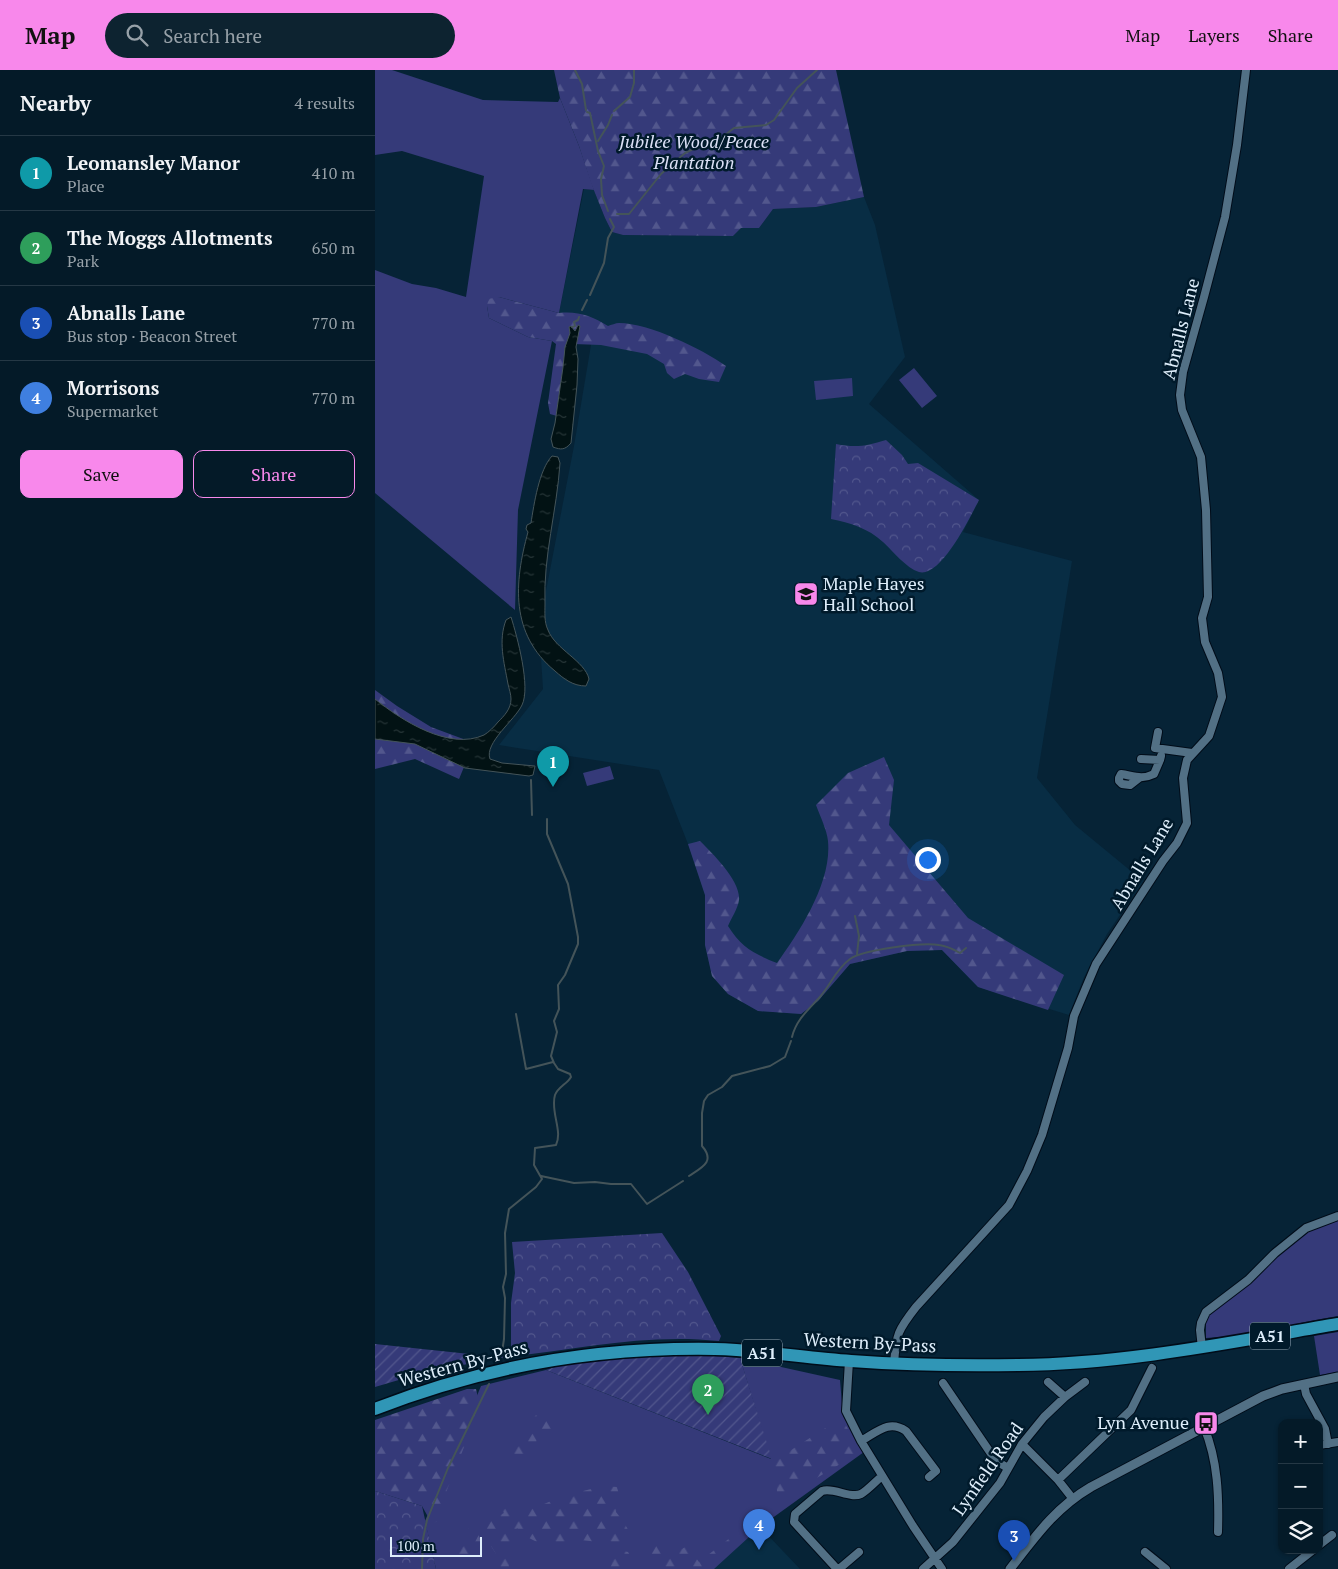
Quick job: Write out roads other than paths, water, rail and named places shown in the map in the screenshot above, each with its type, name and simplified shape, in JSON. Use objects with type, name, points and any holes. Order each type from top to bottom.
[{"type":"highway","name":"Western By-Pass","points":[[375,1409],[402,1398],[459,1380],[536,1362],[619,1351],[716,1349],[894,1364],[1021,1365],[1089,1362],[1203,1348],[1338,1324]]},
{"type":"street","name":"Abnalls Lane","points":[[894,1364],[896,1338],[903,1323],[1009,1205],[1027,1170],[1042,1135],[1054,1098],[1068,1048],[1074,1016],[1096,964],[1163,861],[1177,843],[1187,823],[1183,778],[1187,760],[1209,736],[1222,697],[1218,673],[1205,642],[1202,618],[1207,597],[1206,510],[1201,458],[1182,410],[1180,395],[1183,372],[1205,297],[1225,217],[1237,146],[1246,70]]},
{"type":"street","points":[[1158,732],[1155,748],[1192,753]]},
{"type":"street","points":[[1139,778],[1146,778],[1154,774],[1163,749]]},
{"type":"street","points":[[1141,759],[1160,760]]},
{"type":"street","points":[[1203,1348],[1200,1330],[1206,1312],[1248,1280],[1275,1252],[1306,1228],[1338,1216]]},
{"type":"street","points":[[849,1361],[846,1411],[882,1476],[942,1569]]},
{"type":"street","points":[[1058,1480],[1131,1410],[1153,1368]]},
{"type":"street","points":[[1010,1569],[1051,1517],[1091,1487],[1263,1396],[1282,1389],[1338,1377]]},
{"type":"street","points":[[1049,1382],[1065,1397]]},
{"type":"street","name":"Lynfield Road","points":[[923,1569],[953,1542],[1000,1484],[1023,1444],[1044,1417],[1065,1397],[1085,1382]]},
{"type":"street","points":[[943,1383],[996,1462],[1008,1468]]},
{"type":"street","points":[[1304,1384],[1306,1394],[1320,1419]]},
{"type":"street","points":[[861,1440],[889,1425],[899,1426],[906,1431],[936,1471],[929,1477]]},
{"type":"street","points":[[1323,1425],[1325,1429],[1323,1444],[1338,1442]]},
{"type":"street","points":[[1204,1428],[1212,1447],[1219,1495],[1218,1532]]},
{"type":"street","points":[[1023,1444],[1058,1480],[1073,1499]]},
{"type":"street","points":[[859,1552],[838,1569],[794,1522],[795,1514],[821,1491],[827,1490],[853,1495],[861,1494],[882,1476]]},
{"type":"street","points":[[1323,1542],[1332,1535]]},
{"type":"street","points":[[1151,1553],[1166,1569]]},
{"type":"street","points":[[1289,1569],[1308,1554]]},
{"type":"water","points":[[578,325],[580,326],[576,347],[578,359],[577,385],[571,443],[563,449],[558,449],[553,447],[551,439],[555,423],[565,347],[570,333],[569,327],[571,326],[575,331]]},
{"type":"water","points":[[552,456],[558,457],[560,463],[546,569],[545,620],[552,637],[582,666],[589,679],[586,686],[577,685],[565,679],[540,656],[530,641],[519,607],[520,570],[528,532],[526,529],[527,525],[531,523],[540,478],[547,462]]},
{"type":"water","points":[[511,617],[522,661],[525,686],[524,697],[522,705],[491,746],[489,753],[490,759],[502,763],[535,766],[533,775],[465,768],[415,744],[375,739],[375,699],[412,724],[441,736],[470,739],[490,731],[505,715],[511,703],[503,660],[502,636],[506,620]]},
{"type":"waterway","points":[[575,70],[582,84],[586,110]]},
{"type":"waterway","points":[[614,111],[630,97],[634,83],[634,70]]},
{"type":"waterway","points":[[617,214],[629,214],[661,174],[685,153],[693,149],[717,146],[725,135],[734,128],[766,125],[774,120],[797,88],[817,70]]},
{"type":"waterway","points":[[587,112],[590,113],[598,151],[604,166],[601,179],[602,195],[608,211]]},
{"type":"waterway","points":[[598,141],[612,115]]},
{"type":"waterway","points":[[590,295],[604,263],[608,238],[614,227],[610,219]]},
{"type":"waterway","points":[[582,310],[587,300]]},
{"type":"waterway","points":[[572,327],[575,326],[574,322],[579,317]]},
{"type":"waterway","points":[[531,780],[532,815]]},
{"type":"waterway","points":[[502,1352],[505,1298],[503,1287],[506,1274],[505,1233],[509,1209],[536,1187],[542,1179],[534,1165],[535,1148],[556,1145],[558,1134],[554,1108],[555,1095],[571,1077],[570,1074],[558,1069],[551,1056],[557,1032],[554,1021],[559,1009],[558,985],[565,975],[578,944],[578,937],[568,884],[547,834],[547,819]]},
{"type":"waterway","points":[[855,916],[859,936],[857,954]]},
{"type":"waterway","points":[[792,1037],[796,1025],[850,959],[879,950],[907,946],[939,945],[960,953],[966,948]]},
{"type":"waterway","points":[[516,1014],[526,1069],[553,1062]]},
{"type":"waterway","points":[[689,1176],[705,1164],[708,1156],[702,1146],[702,1113],[704,1101],[708,1095],[722,1087],[732,1076],[770,1066],[785,1057],[791,1041]]},
{"type":"waterway","points":[[541,1176],[574,1183],[631,1184],[647,1204],[683,1181]]},
{"type":"waterway","points":[[422,1569],[423,1539],[427,1520],[448,1468],[489,1384]]},
{"type":"place","name":"Maple Hayes Hall School","points":[[806,594]]},
{"type":"place","name":"Leomansley Manor","points":[[553,787]]},
{"type":"place","name":"The Moggs Allotments","points":[[708,1415]]},
{"type":"place","name":"Lyn Avenue","points":[[1206,1423]]},
{"type":"place","name":"Morrisons","points":[[759,1550]]},
{"type":"place","name":"Abnalls Lane","points":[[1014,1561]]},
{"type":"park label","name":"Jubilee Wood/Peace Plantation","points":[[694,152]]}]
